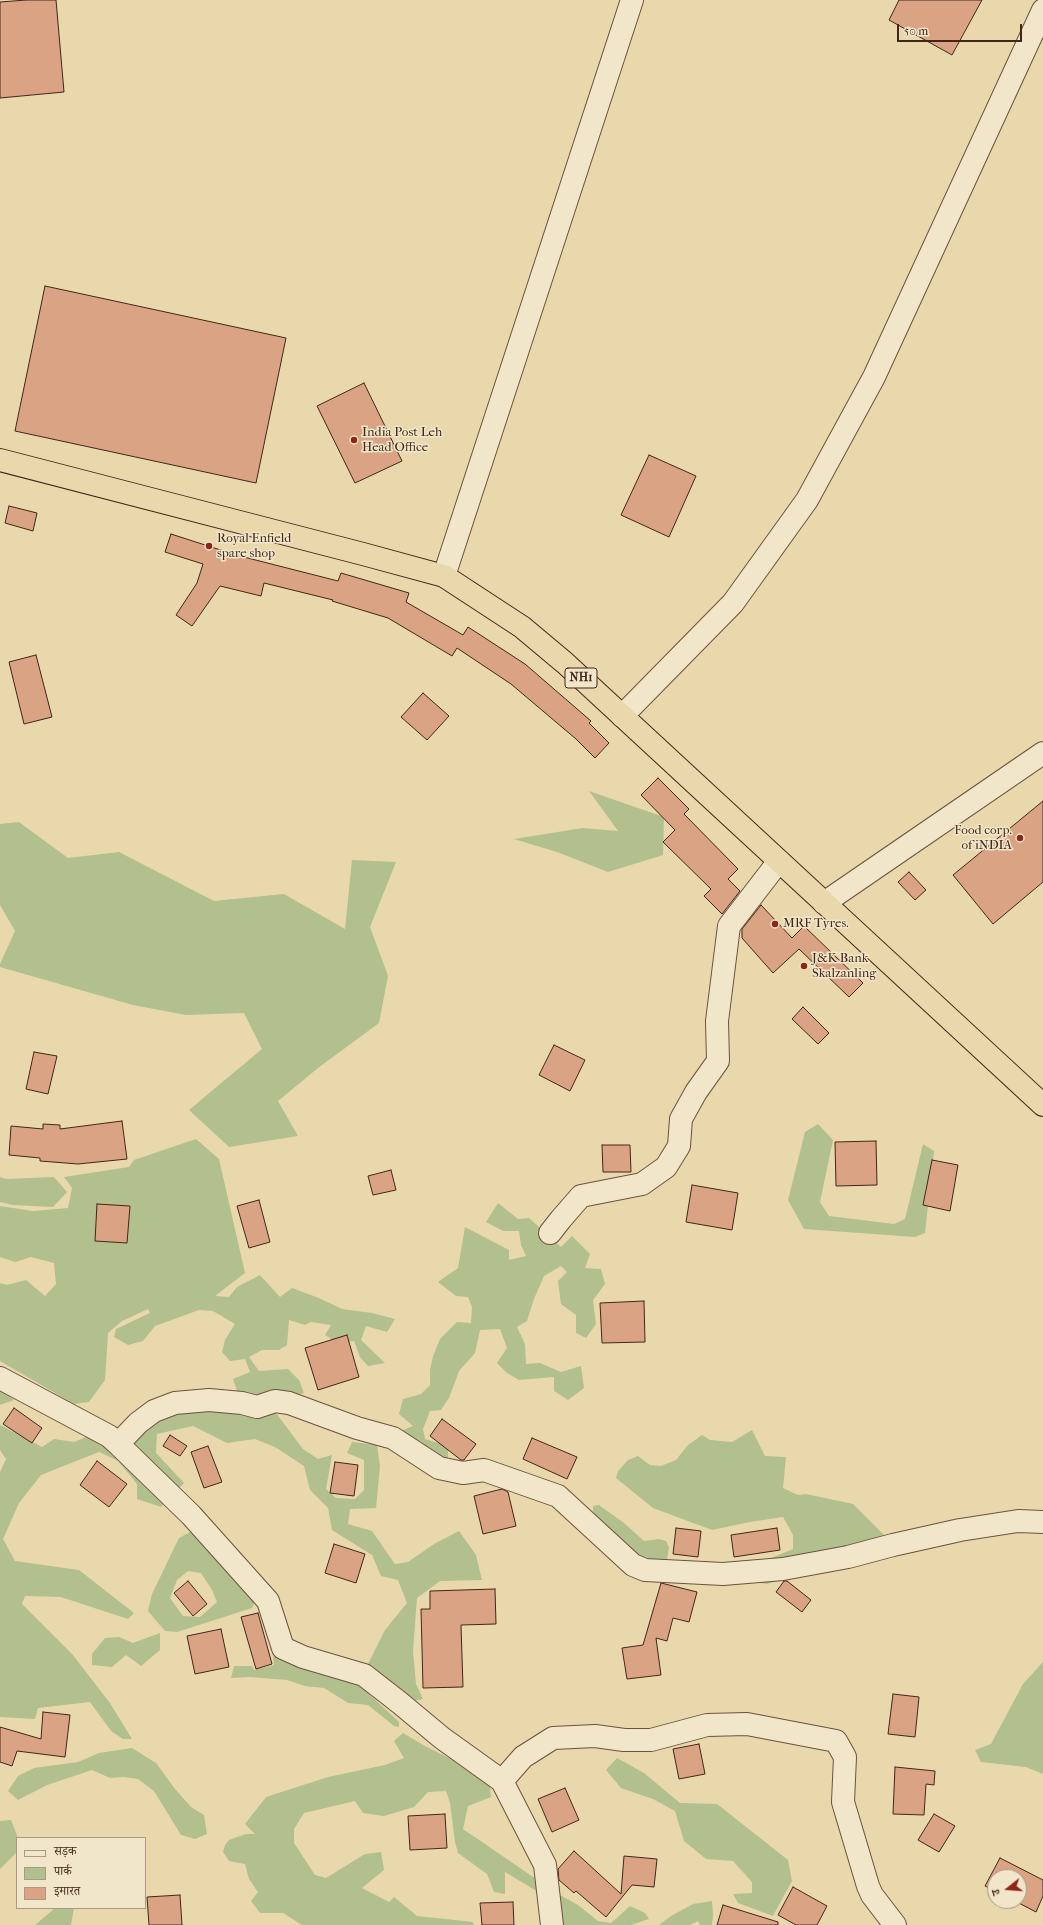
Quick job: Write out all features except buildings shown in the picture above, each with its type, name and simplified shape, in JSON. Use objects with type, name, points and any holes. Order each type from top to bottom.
[{"type":"highway","name":"NH1","points":[[0,460],[444,576],[522,627],[622,716],[1043,1105]]},
{"type":"street","points":[[444,576],[632,0]]},
{"type":"street","points":[[622,716],[733,603],[807,500],[874,377],[1043,10]]},
{"type":"street","points":[[824,903],[1043,753]]},
{"type":"street","points":[[550,1233],[581,1196],[642,1184],[666,1167],[679,1146],[681,1119],[696,1092],[718,1061],[717,1021],[729,926],[779,861]]},
{"type":"street","points":[[0,1378],[109,1436],[118,1444],[191,1515],[268,1601],[283,1648],[303,1656],[364,1675],[442,1738],[502,1781],[545,1865],[552,1925]]},
{"type":"street","points":[[118,1444],[138,1423],[154,1411],[175,1403],[209,1400],[242,1403],[257,1407],[275,1401],[290,1403],[342,1423],[393,1438],[439,1468],[463,1473],[484,1470],[558,1496],[633,1565],[645,1570],[723,1574],[783,1569],[848,1557],[960,1530],[1018,1521],[1043,1522]]},
{"type":"street","points":[[502,1781],[523,1757],[553,1738],[595,1736],[624,1740],[652,1740],[706,1725],[747,1724],[836,1741],[845,1757],[843,1802],[868,1886],[872,1895],[895,1925]]},
{"type":"green space","points":[[589,791],[664,817],[663,855],[608,872],[557,852],[514,839],[583,828],[618,831]]},
{"type":"green space","points":[[19,822],[68,858],[119,852],[214,901],[284,894],[345,929],[352,860],[396,862],[370,927],[388,976],[379,1023],[318,1068],[278,1101],[298,1136],[229,1147],[189,1110],[262,1049],[244,1013],[186,1015],[133,1005],[0,967],[15,931],[0,905],[0,824]]},
{"type":"green space","points":[[818,1124],[833,1140],[820,1202],[829,1216],[894,1224],[905,1219],[923,1144],[934,1151],[925,1233],[915,1237],[804,1229],[788,1200],[805,1132]]},
{"type":"green space","points":[[196,1139],[219,1159],[245,1273],[215,1296],[229,1297],[237,1287],[260,1275],[280,1297],[292,1288],[319,1298],[342,1309],[372,1313],[395,1319],[387,1332],[366,1326],[361,1340],[385,1363],[368,1366],[360,1357],[354,1341],[338,1343],[325,1335],[331,1325],[311,1322],[305,1325],[289,1320],[287,1345],[279,1350],[262,1350],[249,1357],[259,1371],[288,1369],[299,1380],[304,1393],[290,1397],[239,1397],[233,1379],[250,1372],[245,1359],[230,1361],[222,1352],[225,1340],[235,1324],[213,1311],[199,1310],[155,1326],[143,1341],[128,1345],[114,1337],[116,1329],[150,1313],[148,1309],[122,1321],[108,1333],[105,1380],[89,1402],[74,1404],[0,1361],[0,1283],[7,1285],[26,1280],[45,1296],[56,1284],[54,1263],[31,1257],[15,1262],[0,1257],[0,1206],[33,1211],[68,1208],[72,1188],[64,1177],[129,1167],[134,1160]]},
{"type":"green space","points":[[0,1177],[6,1179],[54,1177],[67,1192],[53,1207],[13,1205],[0,1202]]},
{"type":"green space","points":[[498,1203],[518,1219],[529,1218],[561,1247],[572,1236],[590,1254],[585,1268],[601,1269],[605,1284],[593,1300],[596,1324],[586,1338],[576,1333],[576,1315],[561,1304],[558,1281],[567,1272],[561,1266],[544,1276],[534,1299],[527,1321],[517,1327],[525,1344],[526,1364],[540,1363],[561,1372],[581,1366],[584,1388],[568,1400],[554,1391],[554,1377],[519,1380],[507,1373],[497,1363],[507,1348],[500,1329],[480,1330],[475,1353],[459,1371],[449,1398],[441,1410],[430,1411],[423,1429],[425,1439],[448,1446],[448,1458],[437,1461],[409,1442],[403,1430],[413,1426],[399,1414],[403,1399],[421,1394],[430,1385],[430,1370],[433,1356],[440,1339],[457,1322],[471,1323],[472,1307],[468,1297],[456,1296],[438,1282],[458,1268],[465,1227],[509,1250],[509,1260],[526,1256],[521,1245],[519,1231],[503,1231],[486,1222]]},
{"type":"green space","points":[[0,1389],[14,1400],[0,1405]]},
{"type":"green space","points":[[236,1408],[276,1413],[303,1449],[318,1459],[332,1455],[326,1489],[336,1498],[355,1499],[364,1490],[364,1460],[347,1453],[352,1442],[377,1445],[380,1466],[376,1508],[350,1509],[348,1524],[372,1531],[395,1564],[408,1562],[434,1544],[459,1531],[476,1555],[482,1580],[440,1581],[417,1598],[413,1651],[416,1684],[423,1699],[412,1701],[391,1687],[368,1664],[385,1630],[407,1603],[398,1580],[381,1576],[372,1555],[332,1530],[328,1508],[310,1490],[304,1466],[275,1447],[255,1439],[227,1443],[193,1426],[157,1434],[156,1453],[184,1483],[161,1507],[137,1499],[137,1484],[118,1461],[99,1452],[41,1475],[19,1503],[3,1539],[15,1561],[79,1570],[134,1613],[128,1619],[61,1597],[25,1596],[22,1604],[72,1654],[110,1703],[132,1739],[123,1739],[111,1731],[90,1702],[38,1708],[35,1719],[0,1717],[0,1472],[6,1459],[0,1450],[0,1425],[42,1447],[54,1439],[74,1442],[96,1433],[108,1441],[166,1412],[186,1414],[209,1409]]},
{"type":"green space","points":[[752,1430],[765,1456],[786,1457],[783,1488],[798,1495],[806,1494],[853,1504],[886,1537],[811,1571],[767,1584],[754,1582],[759,1563],[793,1549],[793,1535],[783,1517],[712,1530],[653,1508],[616,1478],[618,1471],[628,1460],[638,1456],[650,1465],[661,1466],[676,1460],[688,1445],[702,1435],[710,1440],[732,1442]]},
{"type":"green space","points":[[599,1505],[624,1523],[644,1541],[659,1539],[666,1541],[669,1547],[667,1560],[663,1562],[645,1560],[627,1552],[604,1527],[593,1511],[593,1506]]},
{"type":"green space","points":[[190,1532],[205,1541],[255,1601],[252,1608],[177,1632],[165,1631],[148,1611],[152,1594],[179,1538]],"holes":[[[188,1571],[201,1573],[212,1590],[217,1602],[200,1617],[183,1616],[170,1598],[177,1580]]]},
{"type":"green space","points":[[160,1633],[160,1650],[141,1666],[126,1655],[112,1667],[92,1665],[92,1654],[105,1638],[119,1637],[133,1643]]},
{"type":"green space","points":[[273,1656],[356,1682],[399,1722],[399,1727],[394,1726],[368,1705],[348,1703],[324,1688],[305,1686],[287,1680],[250,1677],[231,1678],[234,1666],[252,1666],[254,1670],[274,1665]]},
{"type":"green space","points":[[1043,1662],[1043,1774],[1026,1767],[981,1762],[975,1750],[991,1744],[1023,1684]]},
{"type":"green space","points":[[403,1733],[451,1759],[490,1786],[491,1797],[468,1806],[463,1829],[539,1881],[538,1892],[505,1872],[505,1894],[494,1892],[487,1874],[458,1853],[455,1842],[450,1803],[446,1791],[428,1792],[414,1807],[384,1816],[363,1813],[355,1801],[304,1813],[294,1829],[294,1843],[315,1875],[326,1878],[365,1854],[381,1852],[384,1870],[362,1888],[389,1902],[394,1897],[417,1916],[473,1922],[474,1925],[302,1925],[283,1913],[260,1913],[251,1901],[258,1892],[249,1879],[245,1864],[229,1861],[223,1852],[225,1845],[229,1840],[246,1834],[255,1834],[245,1824],[266,1797],[328,1777],[385,1765],[404,1758],[394,1741]]},
{"type":"green space","points":[[132,1748],[156,1763],[175,1789],[191,1807],[204,1815],[207,1834],[195,1839],[181,1835],[154,1791],[138,1779],[124,1777],[110,1778],[92,1770],[47,1785],[18,1800],[8,1791],[18,1776],[34,1768],[78,1762],[99,1753]]},
{"type":"green space","points":[[617,1758],[644,1773],[680,1803],[717,1804],[788,1860],[792,1881],[773,1916],[738,1903],[733,1894],[752,1893],[752,1882],[733,1861],[706,1859],[684,1841],[675,1811],[653,1799],[621,1788],[606,1770]]},
{"type":"green space","points":[[11,1820],[18,1837],[16,1837],[16,1853],[0,1869],[0,1821]]},
{"type":"green space","points":[[560,1895],[578,1905],[598,1921],[611,1923],[630,1906],[645,1913],[649,1919],[631,1925],[561,1925]]},
{"type":"green space","points":[[712,1901],[712,1925],[700,1925],[698,1921],[690,1925],[659,1925],[671,1916],[693,1904]]},
{"type":"green space","points":[[54,1909],[74,1909],[71,1925],[35,1925]]},
{"type":"place","name":"India Post Leh Head Office","points":[[354,440]]},
{"type":"place","name":"Royal Enfield spare shop","points":[[209,546]]},
{"type":"place","name":"Food corp. of iNDIA","points":[[1020,838]]},
{"type":"place","name":"MRF Tyres.","points":[[775,924]]},
{"type":"place","name":"J&K Bank Skalzanling","points":[[804,966]]}]
